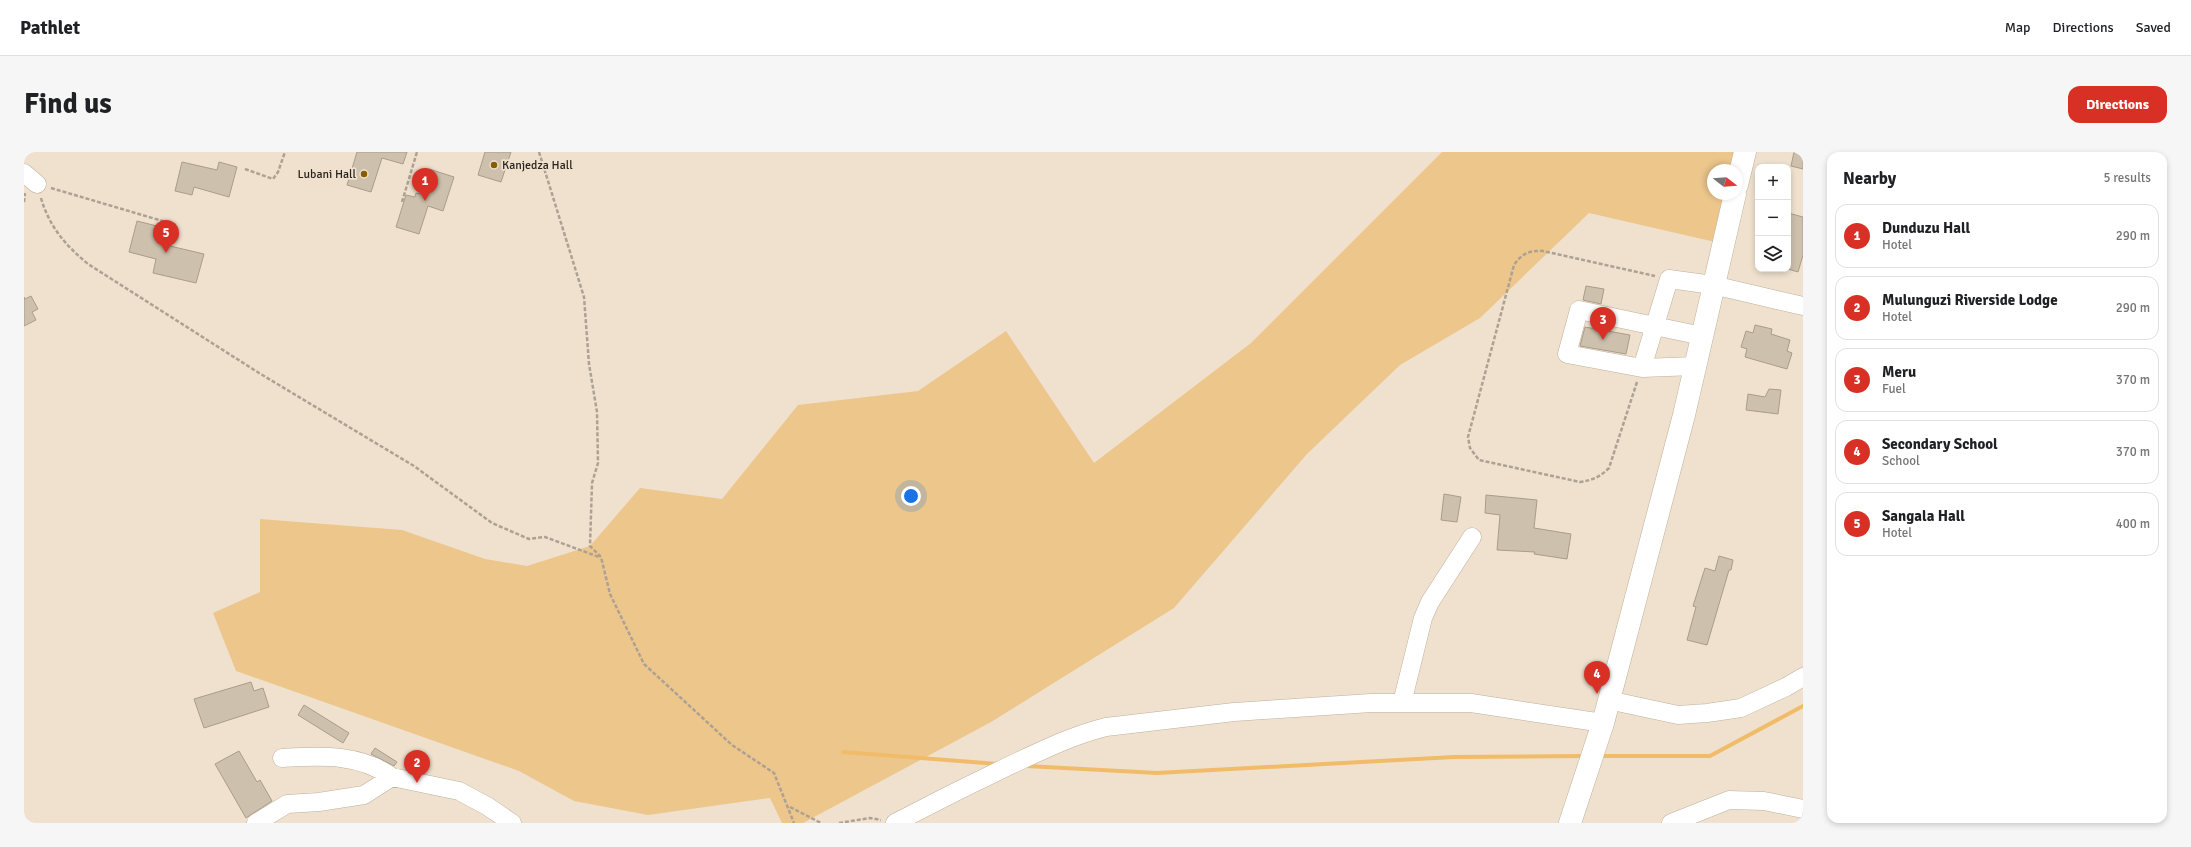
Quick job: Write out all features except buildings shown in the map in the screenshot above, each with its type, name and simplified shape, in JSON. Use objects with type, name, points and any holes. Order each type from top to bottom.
[{"type":"highway","points":[[1742,164],[1745,152]]},
{"type":"highway","points":[[1570,823],[1603,723],[1684,415],[1734,200]]},
{"type":"street","points":[[1642,368],[1669,279],[1713,285],[1803,306]]},
{"type":"street","points":[[1695,366],[1642,368],[1567,354],[1579,310],[1702,336]]},
{"type":"street","points":[[1402,703],[1423,618],[1430,602],[1472,537]]},
{"type":"street","points":[[1608,700],[1678,715],[1707,713],[1741,708],[1786,687],[1803,677]]},
{"type":"street","points":[[896,823],[961,789],[1060,742],[1106,727],[1234,712],[1371,703],[1471,703],[1603,723]]},
{"type":"street","points":[[282,758],[324,756],[349,758],[369,764],[392,777],[459,791],[487,806],[512,823]]},
{"type":"street","points":[[256,823],[287,804],[319,802],[364,795],[392,777]]},
{"type":"street","points":[[1671,823],[1729,800],[1764,801],[1803,809]]},
{"type":"path","points":[[245,169],[273,179],[278,172],[285,152]]},
{"type":"path","points":[[402,202],[417,152]]},
{"type":"path","points":[[539,152],[584,297],[589,364],[597,412],[598,463],[592,483],[590,546],[601,558],[610,594],[644,664],[732,745],[774,773],[789,806],[794,823]]},
{"type":"path","points":[[30,178],[51,225],[76,254],[88,264],[259,373],[414,466],[492,523],[529,539],[545,537],[601,558]]},
{"type":"path","points":[[30,178],[176,225],[170,246]]},
{"type":"path","points":[[1642,368],[1609,468],[1600,476],[1591,481],[1580,482],[1479,460],[1470,448],[1468,437],[1514,265],[1519,257],[1533,251],[1543,251],[1669,279]]},
{"type":"path","points":[[789,806],[821,823]]},
{"type":"path","points":[[839,823],[870,818],[896,823]]},
{"type":"shaded area","points":[[1442,152],[1737,152],[1734,164],[1707,164],[1707,200],[1726,200],[1715,242],[1589,213],[1480,318],[1400,365],[1307,454],[1174,608],[991,722],[803,823],[782,823],[770,798],[648,815],[574,801],[519,771],[236,671],[213,613],[260,592],[260,519],[402,530],[485,559],[527,566],[590,546],[640,488],[722,499],[798,405],[918,391],[1006,331],[1094,463],[1251,343]]},
{"type":"waterway","points":[[1600,756],[1710,756],[1803,706]]},
{"type":"waterway","points":[[843,752],[998,764]]},
{"type":"waterway","points":[[1027,766],[1157,773],[1454,757],[1585,756]]},
{"type":"place","name":"Kanjedza Hall","points":[[494,165]]},
{"type":"place","name":"Lubani Hall","points":[[364,174]]},
{"type":"place","name":"Dunduzu Hall","points":[[425,201]]},
{"type":"place","name":"Sangala Hall","points":[[166,253]]},
{"type":"place","name":"Meru","points":[[1603,340]]},
{"type":"place","name":"Secondary School","points":[[1597,694]]},
{"type":"place","name":"Mulunguzi Riverside Lodge","points":[[417,783]]}]
